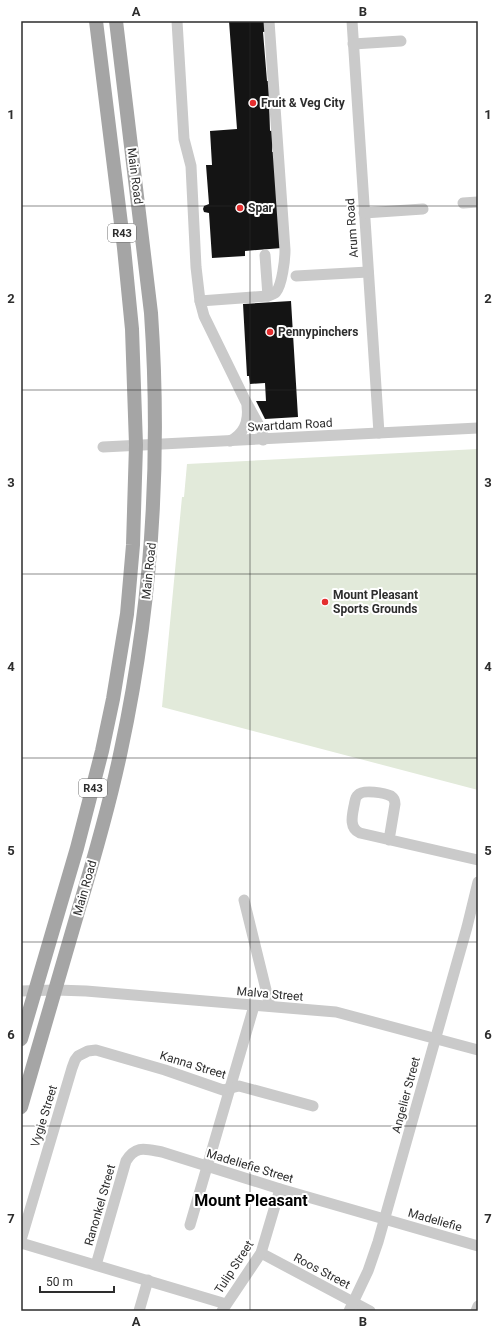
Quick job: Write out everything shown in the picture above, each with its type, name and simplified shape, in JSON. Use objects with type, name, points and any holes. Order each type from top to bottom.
[{"type":"main road","name":"Main Road","points":[[21,1039],[77,848],[94,785],[113,699],[127,614],[134,525],[136,446],[132,329],[124,248],[96,21]]},
{"type":"main road","name":"Main Road","points":[[21,1107],[107,810],[129,711],[140,646],[150,559],[156,444],[154,353],[151,313],[117,24]]},
{"type":"street","points":[[177,21],[184,139],[191,166],[196,267],[200,301],[204,316],[245,400],[262,431],[263,440]]},
{"type":"street","points":[[200,301],[268,296],[278,290],[284,263],[285,250],[269,21]]},
{"type":"street","name":"Arum Road","points":[[352,21],[379,434]]},
{"type":"street","points":[[353,44],[401,41]]},
{"type":"street","points":[[463,203],[478,202]]},
{"type":"street","points":[[364,213],[423,209]]},
{"type":"street","points":[[265,254],[268,296]]},
{"type":"street","points":[[296,276],[368,272]]},
{"type":"street","points":[[230,441],[240,435],[245,426],[248,415],[245,400]]},
{"type":"street","name":"Swartdam Road","points":[[102,447],[478,428]]},
{"type":"street","points":[[389,840],[395,804],[394,800],[390,796],[366,791],[359,793],[356,799],[352,820],[355,830],[360,833],[389,840],[478,860]]},
{"type":"street","name":"Angelier Street","points":[[351,1307],[368,1271],[385,1219],[467,927],[478,882]]},
{"type":"street","points":[[244,900],[270,1006]]},
{"type":"street","name":"Malva Street","points":[[21,991],[86,991],[336,1012],[478,1050]]},
{"type":"street","points":[[190,1225],[254,1006]]},
{"type":"street","name":"Kanna Street","points":[[72,1068],[78,1056],[88,1051],[96,1050],[165,1070],[223,1090],[239,1086],[313,1106]]},
{"type":"street","name":"Vygie Street","points":[[21,1240],[72,1068]]},
{"type":"street","name":"Madeliefie Street","points":[[131,1153],[136,1150],[149,1149],[162,1152],[280,1189],[385,1219]]},
{"type":"street","name":"Ranonkel Street","points":[[96,1265],[126,1161],[131,1153]]},
{"type":"street","name":"Tulip Street","points":[[224,1308],[262,1253],[280,1189]]},
{"type":"street","name":"Madeliefie","points":[[385,1219],[478,1246]]},
{"type":"street","points":[[21,1243],[148,1280],[224,1308]]},
{"type":"street","name":"Roos Street","points":[[262,1253],[351,1307],[370,1311]]},
{"type":"street","points":[[139,1311],[148,1280]]},
{"type":"street","points":[[476,1311],[478,1306]]},
{"type":"green space","name":"Mount Pleasant Sports Grounds","points":[[478,449],[478,790],[162,707],[182,497],[184,497],[187,464]]},
{"type":"building","points":[[229,21],[268,21],[268,31],[263,32],[267,81],[272,81],[273,101],[269,101],[270,131],[274,130],[272,152],[276,151],[282,248],[245,251],[245,256],[212,258],[209,213],[204,212],[203,209],[204,206],[209,204],[206,165],[212,165],[210,131],[237,129]]},
{"type":"building","points":[[291,301],[298,417],[265,419],[256,401],[266,401],[265,383],[250,384],[249,376],[247,376],[243,304]]},
{"type":"place","name":"Fruit & Veg City","points":[[253,103]]},
{"type":"place","name":"Spar","points":[[240,208]]},
{"type":"place","name":"Pennypinchers","points":[[270,332]]},
{"type":"place","name":"Mount Pleasant Sports Grounds","points":[[325,602]]},
{"type":"district","name":"Mount Pleasant","points":[[251,1200]]}]
